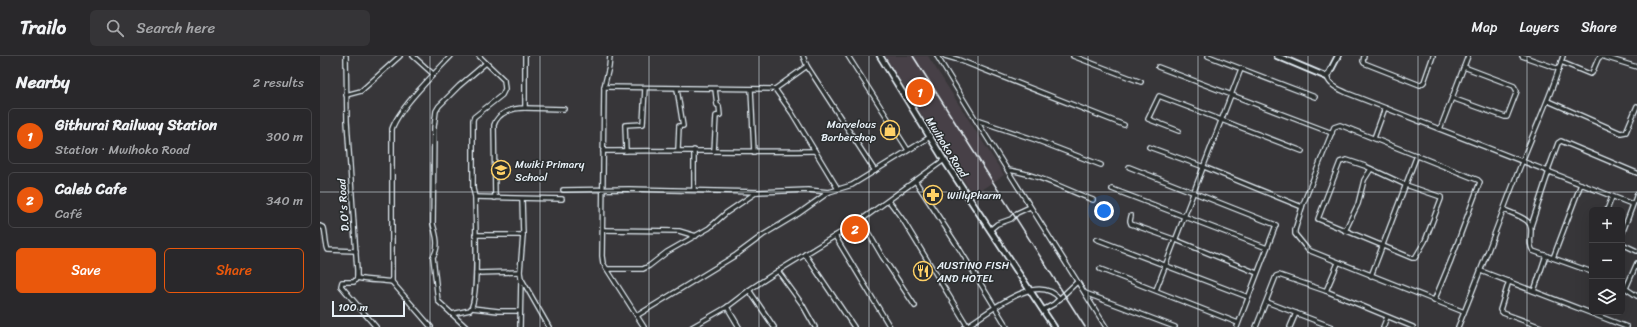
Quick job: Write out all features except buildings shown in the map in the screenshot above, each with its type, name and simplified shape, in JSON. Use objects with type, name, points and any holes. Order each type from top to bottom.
[{"type":"street","name":"D.O's Road","points":[[346,56],[346,95],[357,278]]},
{"type":"street","points":[[346,95],[361,91],[400,56]]},
{"type":"street","points":[[413,56],[434,74]]},
{"type":"street","points":[[392,282],[392,129],[396,120],[451,56]]},
{"type":"street","points":[[472,308],[476,273],[472,120],[474,116],[502,95],[505,89],[504,80],[479,56]]},
{"type":"street","points":[[525,56],[525,108]]},
{"type":"street","points":[[610,56],[604,87],[603,230],[601,234],[602,256],[607,269],[644,327]]},
{"type":"street","points":[[803,56],[875,171]]},
{"type":"street","points":[[848,56],[908,150]]},
{"type":"street","name":"Mwihoko Road","points":[[880,56],[944,160],[1054,327]]},
{"type":"street","points":[[937,56],[1106,327]]},
{"type":"street","points":[[945,56],[959,60],[1124,125]]},
{"type":"street","points":[[1073,56],[1141,82]]},
{"type":"street","points":[[1085,61],[1087,56]]},
{"type":"street","points":[[1208,56],[1315,97]]},
{"type":"street","points":[[1277,56],[1327,77],[1329,82],[1347,93],[1632,204]]},
{"type":"street","points":[[1327,77],[1338,56]]},
{"type":"street","points":[[1364,56],[1364,63],[1420,85],[1424,82],[1433,56]]},
{"type":"street","points":[[1440,129],[1468,56]]},
{"type":"street","points":[[1522,56],[1559,69]]},
{"type":"street","points":[[1458,327],[1505,210],[1522,160],[1548,101],[1563,56]]},
{"type":"street","points":[[1561,62],[1590,74],[1601,56],[1637,67]]},
{"type":"street","points":[[466,327],[438,301],[433,257],[437,248],[437,237],[432,224],[434,127],[436,110],[459,86],[486,63]]},
{"type":"street","points":[[604,87],[751,90],[775,89],[808,66]]},
{"type":"street","points":[[1158,67],[1332,133]]},
{"type":"street","points":[[1452,98],[1505,117],[1507,116],[1516,96],[1517,91],[1514,86],[1464,67]]},
{"type":"street","points":[[1156,290],[1242,69]]},
{"type":"street","points":[[626,151],[625,125],[643,124],[645,88]]},
{"type":"street","points":[[677,89],[683,126],[678,126],[678,150]]},
{"type":"street","points":[[714,151],[716,116],[720,115],[715,89]]},
{"type":"street","points":[[775,89],[792,113],[838,189]]},
{"type":"street","points":[[751,90],[754,152]]},
{"type":"street","points":[[1178,131],[1148,119],[1159,96],[1302,150]]},
{"type":"street","points":[[1548,101],[1621,133],[1626,132],[1637,106]]},
{"type":"street","points":[[494,198],[494,125],[496,120],[514,108],[564,109]]},
{"type":"street","points":[[1374,138],[1385,108]]},
{"type":"street","points":[[976,120],[1036,140],[1101,165]]},
{"type":"street","points":[[1434,300],[1451,260],[1480,182],[1460,172],[1340,125],[1334,127],[1302,207],[1295,234],[1308,250],[1464,312]]},
{"type":"street","points":[[638,316],[736,255],[763,235],[798,214],[829,192],[852,185],[930,137]]},
{"type":"street","points":[[1589,271],[1533,251],[1530,247],[1531,226],[1558,143],[1561,141],[1637,173]]},
{"type":"street","points":[[1149,147],[1204,167],[1302,207]]},
{"type":"street","points":[[603,151],[694,150],[754,152],[815,150]]},
{"type":"street","points":[[694,150],[694,190]]},
{"type":"street","points":[[1371,276],[1417,155]]},
{"type":"street","points":[[694,327],[727,307],[749,290],[778,271],[861,220],[916,182],[944,160]]},
{"type":"street","points":[[1347,160],[1406,185],[1439,196],[1441,199],[1425,241],[1417,256],[1412,258],[1318,219],[1340,162],[1347,160]]},
{"type":"street","points":[[1100,269],[1156,290],[1238,325],[1276,227],[1275,223],[1129,167]]},
{"type":"street","points":[[1345,231],[1358,204],[1364,180],[1371,169]]},
{"type":"street","points":[[1008,170],[1033,176],[1093,200]]},
{"type":"street","points":[[916,182],[959,248],[1007,327]]},
{"type":"street","points":[[1553,258],[1581,184]]},
{"type":"street","points":[[1112,189],[1267,248]]},
{"type":"street","points":[[563,190],[694,190],[758,192],[808,190],[829,192]]},
{"type":"street","points":[[607,269],[643,269],[654,263],[667,252],[709,228],[726,213],[758,192]]},
{"type":"street","points":[[1625,225],[1637,194]]},
{"type":"street","points":[[475,197],[562,199]]},
{"type":"street","points":[[1608,207],[1612,197]]},
{"type":"street","points":[[520,327],[520,272],[523,235],[522,199]]},
{"type":"street","points":[[888,201],[903,220],[967,327],[994,307],[1029,289],[1043,290],[1058,295],[1060,299]]},
{"type":"street","points":[[990,230],[996,224],[1011,219],[1017,213],[1030,207]]},
{"type":"street","points":[[1505,210],[1527,221],[1531,226]]},
{"type":"street","points":[[1131,216],[1131,224],[1176,240],[1257,273]]},
{"type":"street","points":[[861,220],[882,256],[915,306]]},
{"type":"street","points":[[320,226],[324,228],[326,233],[325,240],[328,250],[356,251]]},
{"type":"street","points":[[603,230],[679,231],[696,236]]},
{"type":"street","points":[[475,236],[523,235]]},
{"type":"street","points":[[834,236],[890,327]]},
{"type":"street","points":[[1096,239],[1248,297]]},
{"type":"street","points":[[1625,246],[1637,252]]},
{"type":"street","points":[[805,254],[854,327]]},
{"type":"street","points":[[1534,291],[1546,255]]},
{"type":"street","points":[[1326,291],[1338,263]]},
{"type":"street","points":[[1625,285],[1637,263]]},
{"type":"street","points":[[778,271],[802,304],[815,327]]},
{"type":"street","points":[[1481,271],[1627,327]]},
{"type":"street","points":[[476,273],[520,272]]},
{"type":"street","points":[[1256,327],[1276,276],[1280,274],[1326,291],[1413,327]]},
{"type":"street","points":[[376,327],[341,286],[342,282],[354,282],[357,278],[368,281],[382,280],[392,282],[431,327]]},
{"type":"street","points":[[521,278],[549,327]]},
{"type":"street","points":[[1509,281],[1500,310],[1503,313],[1540,327]]},
{"type":"street","points":[[1043,310],[1060,299],[1077,282]]},
{"type":"street","points":[[1625,288],[1637,296]]},
{"type":"street","points":[[749,290],[774,327]]},
{"type":"street","points":[[1084,292],[1175,327]]},
{"type":"street","points":[[1267,302],[1332,327]]},
{"type":"street","points":[[727,307],[739,327]]},
{"type":"street","points":[[452,314],[470,310],[472,308],[498,311],[520,311]]},
{"type":"street","points":[[1290,327],[1296,313]]},
{"type":"street","points":[[1383,327],[1386,317]]},
{"type":"shaded area","points":[[885,56],[928,56],[1004,175],[973,195],[944,149],[938,134],[926,122]]},
{"type":"railway","points":[[913,56],[1085,327]]},
{"type":"place","name":"Githurai Railway Station","points":[[920,92]]},
{"type":"place","name":"Marvelous Barbershop","points":[[890,130]]},
{"type":"place","name":"Mwiki Primary School","points":[[501,170]]},
{"type":"place","name":"WillyPharm","points":[[933,195]]},
{"type":"place","name":"Caleb Cafe","points":[[855,229]]},
{"type":"place","name":"AUSTINO FISH AND HOTEL","points":[[923,271]]}]
